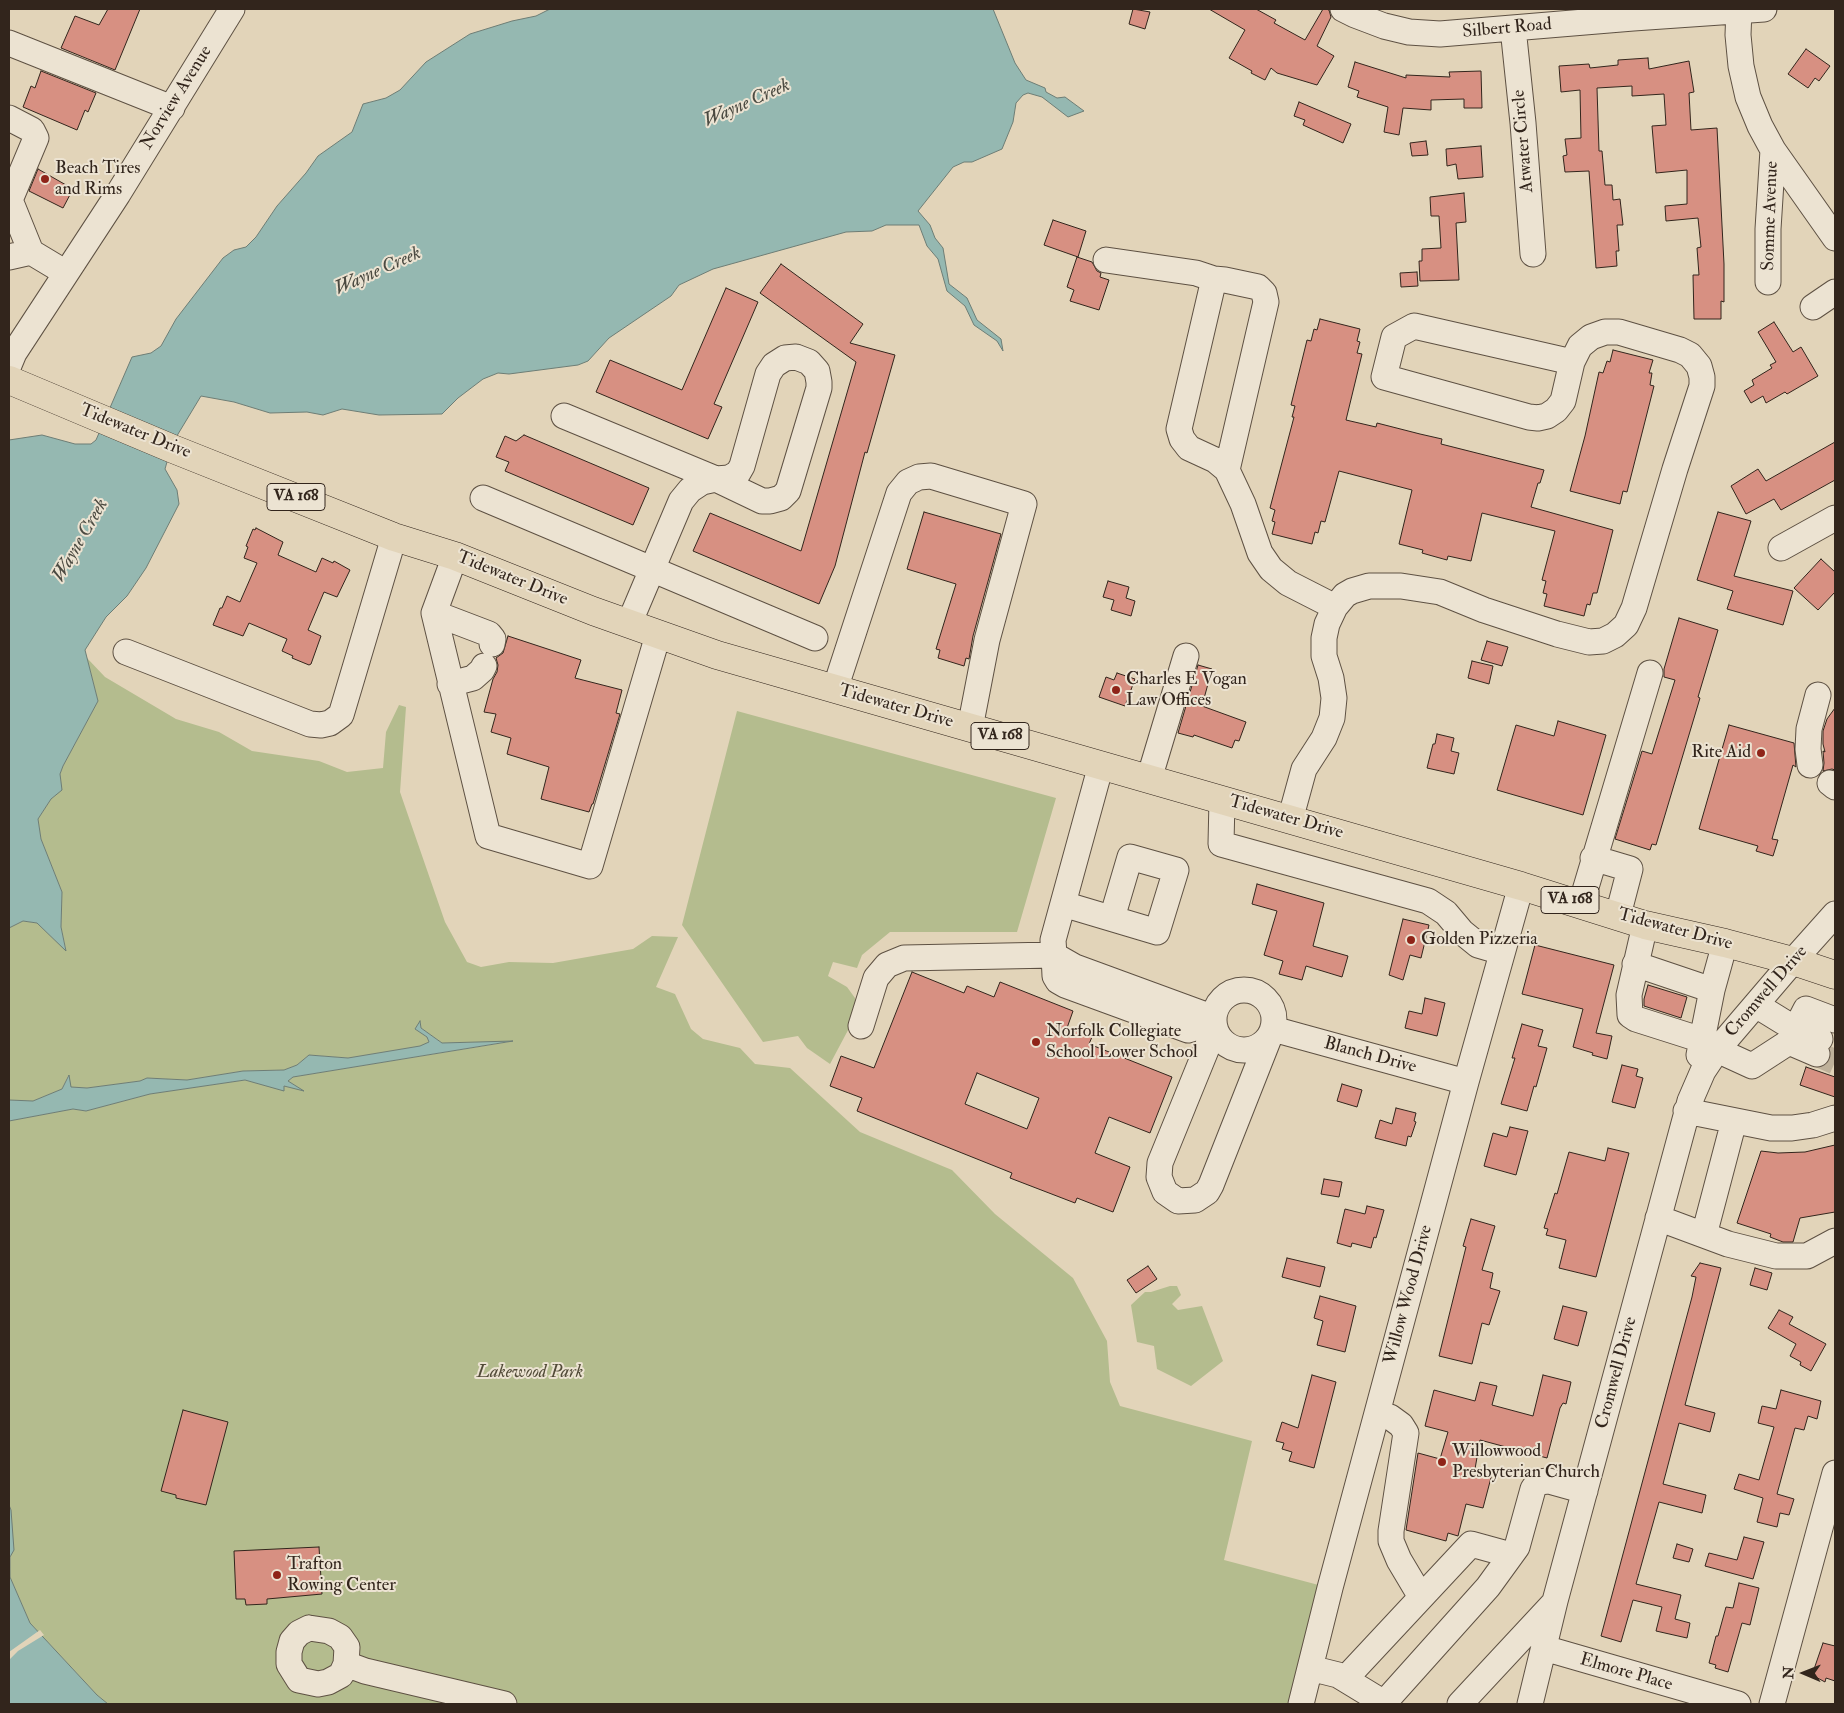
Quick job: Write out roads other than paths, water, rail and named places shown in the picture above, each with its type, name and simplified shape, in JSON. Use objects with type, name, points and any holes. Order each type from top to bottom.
[{"type":"highway","name":"Tidewater Drive","points":[[9,380],[394,537],[454,556],[658,635],[717,655],[1521,886],[1645,925],[1793,961],[1835,975]]},
{"type":"street","name":"Norview Avenue","points":[[9,365],[14,353],[172,108],[232,9]]},
{"type":"street","name":"Silbert Road","points":[[1343,9],[1384,26],[1408,32],[1440,34],[1764,9]]},
{"type":"street","name":"Somme Avenue","points":[[1739,10],[1738,35],[1741,66],[1748,97],[1760,126],[1774,150],[1835,238]]},
{"type":"street","name":"Atwater Circle","points":[[1513,28],[1523,122],[1533,254]]},
{"type":"street","points":[[9,43],[172,108]]},
{"type":"street","points":[[9,118],[32,130],[36,138],[9,200],[20,254],[66,273]]},
{"type":"street","name":"Somme Avenue","points":[[1768,282],[1768,229],[1774,150]]},
{"type":"street","points":[[1106,260],[1196,273],[1214,279],[1258,287],[1264,293],[1266,302],[1227,470]]},
{"type":"street","points":[[1214,279],[1179,429],[1182,439],[1189,448],[1215,460],[1227,470],[1243,504],[1260,553],[1271,569],[1288,583],[1335,607]]},
{"type":"street","points":[[1813,307],[1835,292]]},
{"type":"street","points":[[1290,820],[1304,768],[1324,738],[1332,718],[1334,698],[1331,678],[1324,656],[1324,638],[1327,624],[1335,607],[1352,591],[1369,586],[1401,586],[1440,592],[1484,610],[1557,634],[1589,642],[1615,635],[1626,625],[1634,608],[1675,469],[1702,386],[1699,366],[1690,355],[1680,350],[1619,332],[1604,332],[1591,337],[1580,346],[1572,362],[1563,401],[1556,410],[1547,416],[1538,418],[1384,377],[1394,337],[1414,326],[1572,362]]},
{"type":"street","points":[[564,416],[716,479],[762,501],[770,501],[781,498],[788,491],[819,388],[817,371],[809,362],[796,357],[785,358],[774,365],[768,374],[742,466],[738,473],[729,478],[716,479],[702,482],[690,490],[681,501],[634,612],[627,623]]},
{"type":"street","points":[[835,689],[899,493],[908,482],[919,477],[931,476],[1024,504],[987,640],[970,728]]},
{"type":"street","points":[[483,498],[815,638]]},
{"type":"street","points":[[1781,548],[1835,518]]},
{"type":"street","points":[[126,652],[310,724],[321,725],[330,723],[341,715],[394,537]]},
{"type":"street","points":[[454,556],[434,613],[488,836],[590,866],[658,635]]},
{"type":"street","points":[[434,613],[489,634],[493,640],[482,670],[473,678],[450,684]]},
{"type":"street","points":[[1149,779],[1186,656]]},
{"type":"street","points":[[1581,904],[1650,673]]},
{"type":"street","points":[[1810,766],[1808,749],[1809,729],[1818,695]]},
{"type":"street","points":[[1054,954],[1053,940],[1101,765]]},
{"type":"street","points":[[1222,800],[1222,844],[1428,901],[1446,913],[1462,932],[1478,945],[1502,952]]},
{"type":"street","points":[[1594,858],[1630,868],[1618,915]]},
{"type":"street","name":"Willow Wood Drive","points":[[1301,1704],[1466,1082],[1521,886]]},
{"type":"street","points":[[1063,904],[1112,918]]},
{"type":"street","name":"Cromwell Drive","points":[[1710,1045],[1756,1005],[1835,914]]},
{"type":"street","points":[[1645,925],[1629,995],[1630,1015],[1636,1019],[1710,1045],[1752,1066],[1792,1036],[1806,1010],[1825,1038]]},
{"type":"street","name":"Cromwell Drive","points":[[1530,1704],[1555,1601],[1688,1106],[1703,1071],[1710,1045],[1712,990],[1724,943]]},
{"type":"street","points":[[861,1026],[876,978],[886,965],[904,958],[1054,954],[1075,968],[1214,1023],[1224,1042],[1232,1048],[1252,1050],[1261,1046],[1271,1034]]},
{"type":"street","points":[[1635,964],[1712,990]]},
{"type":"street","points":[[1241,990],[1259,994],[1267,1000],[1272,1009],[1274,1019],[1271,1034],[1212,1185],[1207,1192],[1195,1200],[1178,1201],[1164,1192],[1159,1177],[1160,1163],[1214,1023],[1218,1006],[1224,998],[1241,990]]},
{"type":"street","points":[[1756,1005],[1792,1036],[1825,1038]]},
{"type":"street","name":"Blanch Drive","points":[[1271,1034],[1466,1082]]},
{"type":"street","points":[[1688,1106],[1734,1121],[1771,1128],[1813,1125],[1835,1118]]},
{"type":"street","points":[[1704,1235],[1734,1121]]},
{"type":"street","points":[[1658,1218],[1704,1235],[1776,1256],[1806,1256],[1835,1241]]},
{"type":"street","points":[[1378,1413],[1390,1417],[1402,1426],[1406,1433],[1391,1541],[1399,1560],[1421,1597]]},
{"type":"street","points":[[1772,1704],[1830,1511],[1835,1473]]},
{"type":"street","points":[[1310,1668],[1338,1675],[1384,1703],[1488,1587],[1517,1547],[1532,1489],[1538,1482],[1549,1482],[1585,1491]]},
{"type":"street","points":[[1345,1679],[1470,1544],[1511,1555]]},
{"type":"street","points":[[1460,1704],[1555,1601]]},
{"type":"street","name":"Elmore Place","points":[[1544,1648],[1738,1704]]},
{"type":"street","points":[[346,1664],[504,1704]]},
{"type":"water","name":"Wayne Creek","points":[[550,9],[993,9],[1015,63],[1026,80],[1045,88],[1046,92],[1057,98],[1065,97],[1084,111],[1068,117],[1042,97],[1028,93],[1023,95],[1016,103],[1013,122],[1002,149],[972,162],[964,162],[953,167],[918,211],[930,225],[935,238],[943,248],[949,284],[967,298],[977,320],[1001,339],[1003,351],[997,341],[974,325],[965,306],[947,291],[938,259],[927,246],[919,225],[886,225],[872,231],[846,232],[713,269],[679,285],[671,296],[609,338],[588,361],[578,365],[509,374],[498,373],[483,379],[458,398],[442,414],[379,415],[342,409],[323,415],[307,412],[270,413],[234,402],[201,396],[172,444],[165,469],[177,490],[179,504],[146,568],[127,596],[106,617],[85,650],[98,701],[63,766],[60,774],[62,790],[51,799],[38,819],[41,839],[62,892],[61,927],[66,951],[37,923],[23,921],[9,928],[9,440],[42,435],[75,444],[91,444],[96,440],[132,357],[151,353],[161,346],[176,319],[223,258],[234,250],[246,247],[256,237],[277,206],[306,173],[318,156],[352,132],[363,104],[386,98],[400,90],[426,62],[470,34],[536,16]]},
{"type":"water","points":[[420,1021],[421,1028],[442,1043],[513,1041],[293,1077],[288,1081],[304,1091],[284,1086],[284,1091],[245,1080],[150,1094],[86,1111],[73,1109],[9,1121],[9,1100],[33,1101],[62,1089],[69,1075],[71,1087],[87,1088],[140,1081],[147,1078],[187,1080],[243,1071],[284,1070],[297,1065],[309,1055],[348,1058],[420,1046],[429,1042],[427,1037],[415,1029]]},
{"type":"water","points":[[9,1505],[14,1550],[10,1557],[10,1577],[30,1623],[97,1695],[108,1704],[9,1704]]},
{"type":"tunnel","points":[[1817,1054],[1835,1062]]},
{"type":"place","name":"Beach Tires and Rims","points":[[45,179]]},
{"type":"place","name":"Charles E Vogan Law Offices","points":[[1116,690]]},
{"type":"place","name":"Rite Aid","points":[[1761,753]]},
{"type":"place","name":"Golden Pizzeria","points":[[1411,940]]},
{"type":"place","name":"Norfolk Collegiate School Lower School","points":[[1036,1042]]},
{"type":"place","name":"Willowwood Presbyterian Church","points":[[1442,1462]]},
{"type":"place","name":"Trafton Rowing Center","points":[[277,1575]]},
{"type":"park label","name":"Lakewood Park","points":[[530,1373]]}]
